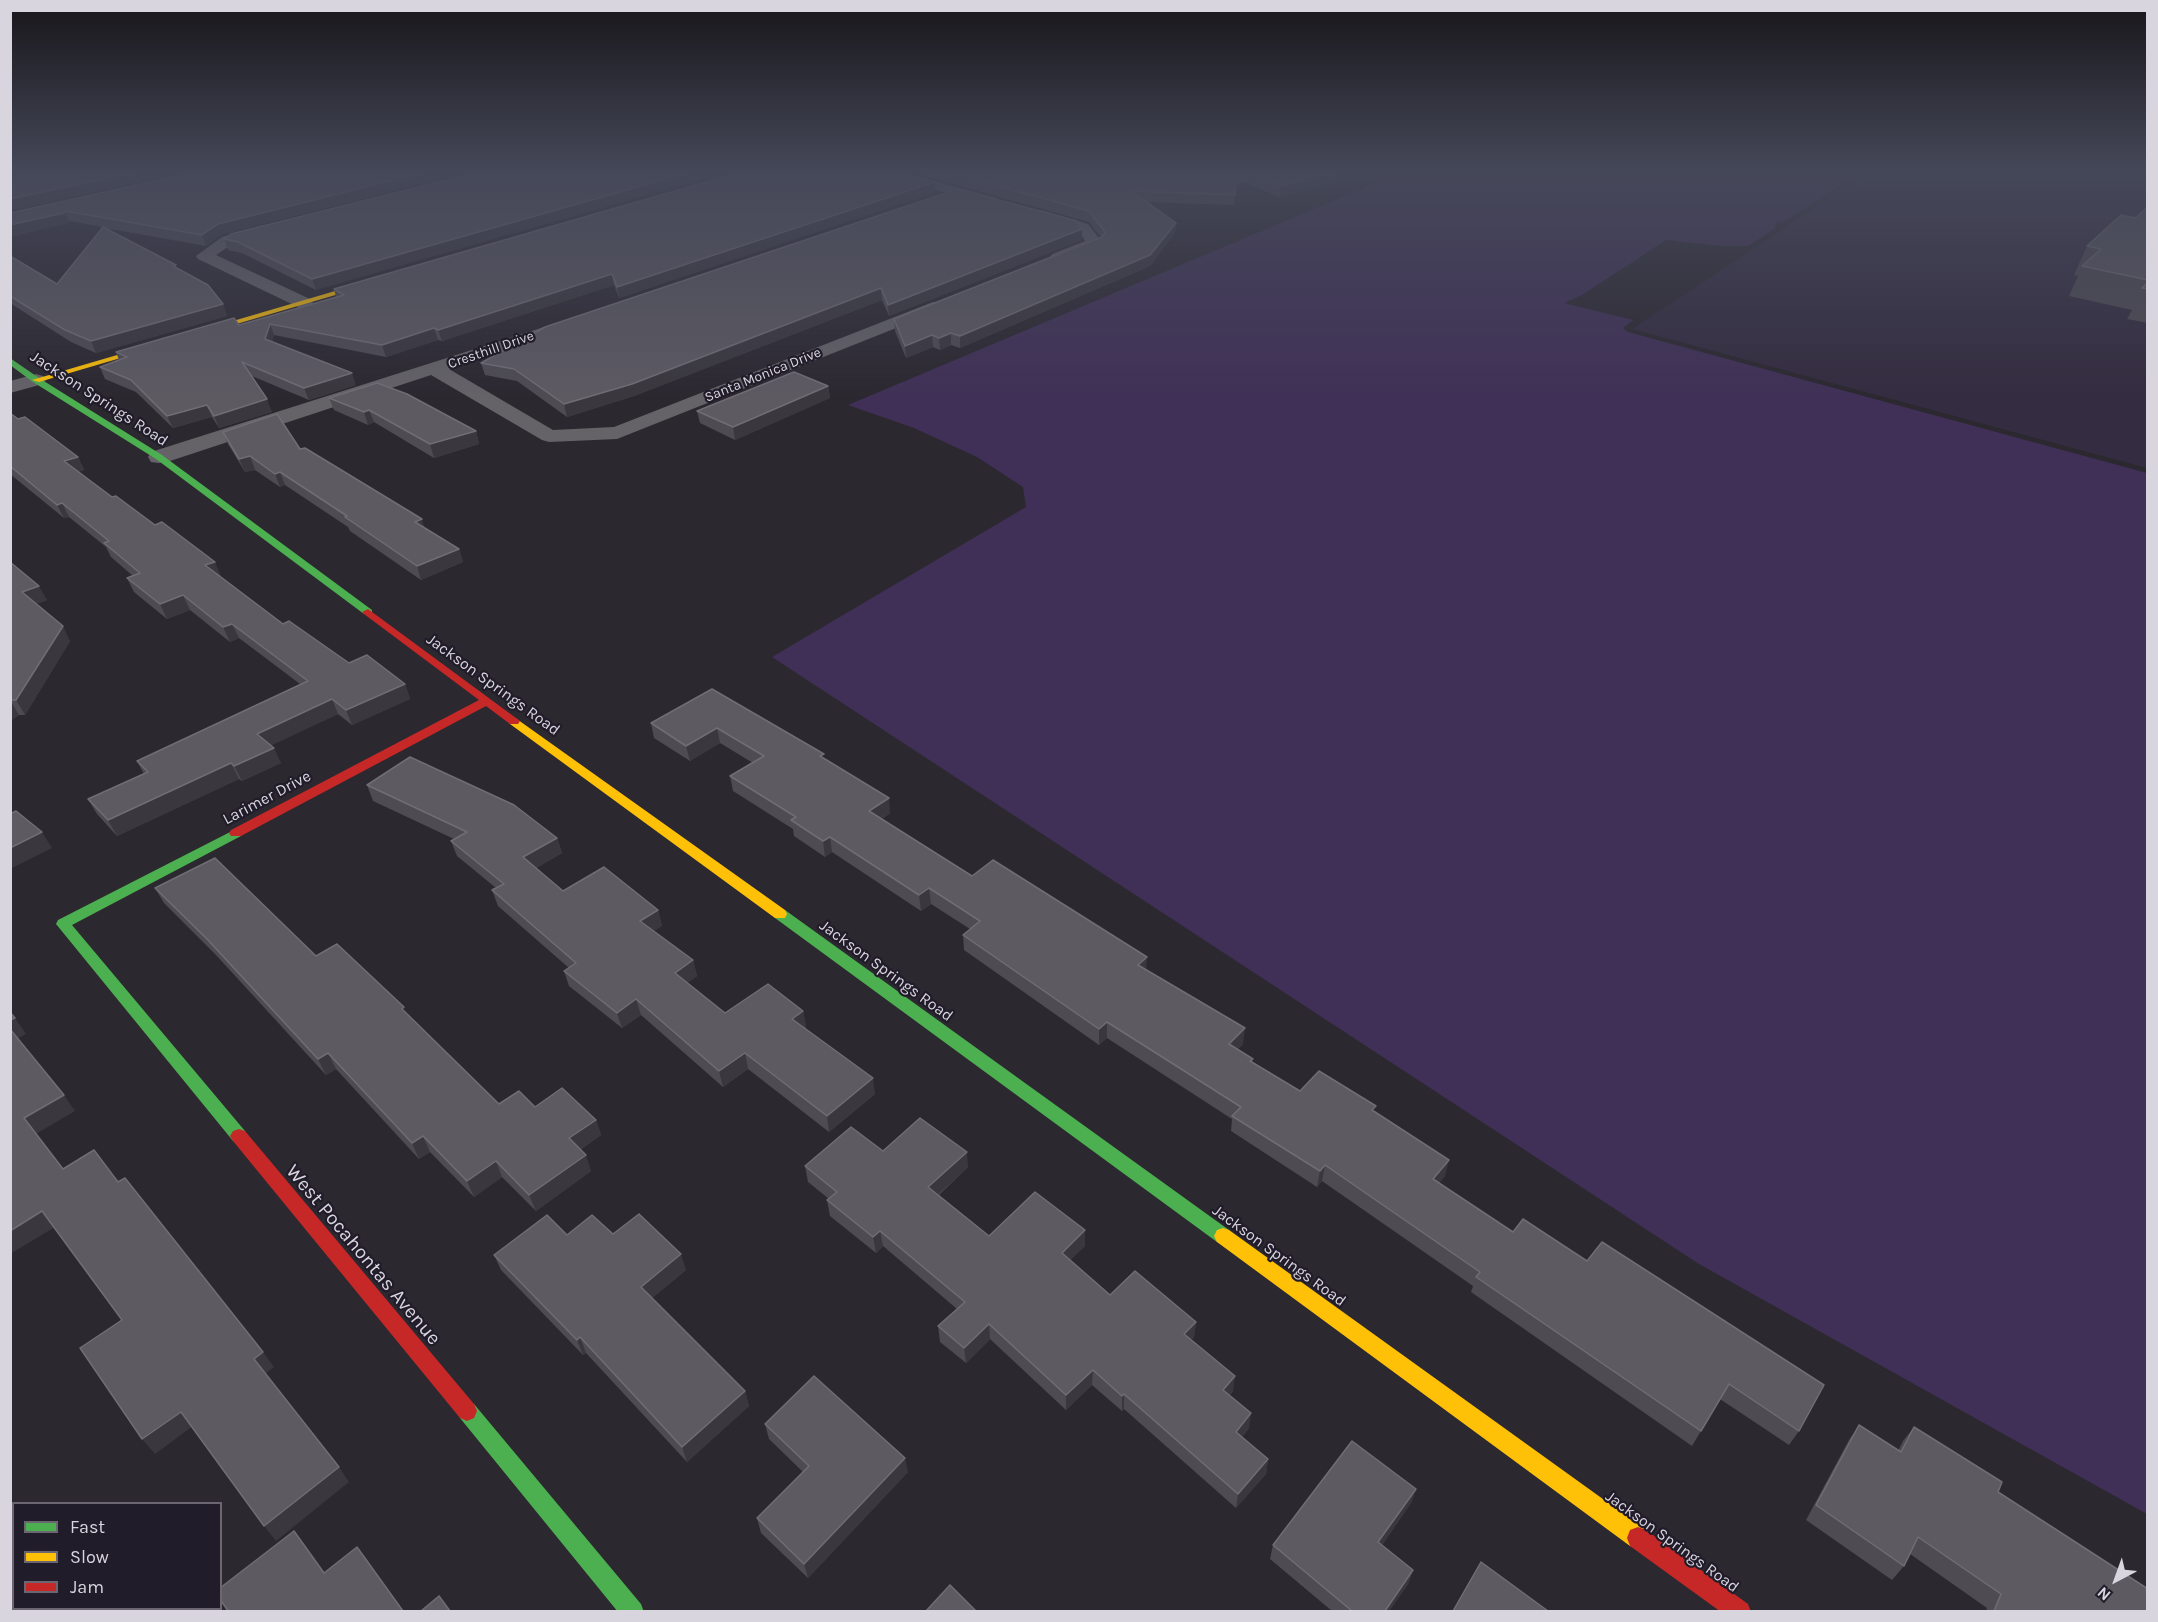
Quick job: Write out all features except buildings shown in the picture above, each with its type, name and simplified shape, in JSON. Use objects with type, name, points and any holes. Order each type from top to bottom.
[{"type":"street","points":[[216,248],[204,256],[304,303]]},
{"type":"street","points":[[1039,265],[1083,248]]},
{"type":"street","points":[[10,387],[395,277]]},
{"type":"street","name":"Santa Monica Drive","points":[[435,369],[549,436],[617,433],[950,300]]},
{"type":"street","name":"Cresthill Drive","points":[[159,457],[583,319]]},
{"type":"street","name":"Jackson Springs Road","points":[[10,360],[36,380],[159,457],[487,701],[1740,1611]]},
{"type":"street","name":"Larimer Drive","points":[[63,924],[487,701]]},
{"type":"street","name":"West Pocahontas Avenue","points":[[63,924],[633,1611]]},
{"type":"shaded area","points":[[1222,248],[1654,248],[1582,295],[1564,303],[1633,320],[1623,328],[1628,332],[2147,473],[2147,1514],[1699,1264],[772,657],[1026,507],[1023,487],[977,457],[914,428],[848,405]]},
{"type":"shaded area","points":[[1755,248],[2147,248],[2147,468],[1632,329]]},
{"type":"traffic: fast","points":[[10,360],[36,380],[159,457],[368,612]]},
{"type":"traffic: fast","points":[[236,833],[63,924],[239,1136]]},
{"type":"traffic: fast","points":[[780,914],[1223,1236]]},
{"type":"traffic: fast","points":[[467,1411],[633,1612]]},
{"type":"traffic: slow","points":[[36,380],[379,281]]},
{"type":"traffic: slow","points":[[514,721],[780,914]]},
{"type":"traffic: slow","points":[[1223,1236],[1638,1538]]},
{"type":"traffic: jam","points":[[368,612],[514,721]]},
{"type":"traffic: jam","points":[[236,833],[487,701]]},
{"type":"traffic: jam","points":[[239,1136],[467,1411]]},
{"type":"traffic: jam","points":[[1638,1538],[1740,1612]]}]
